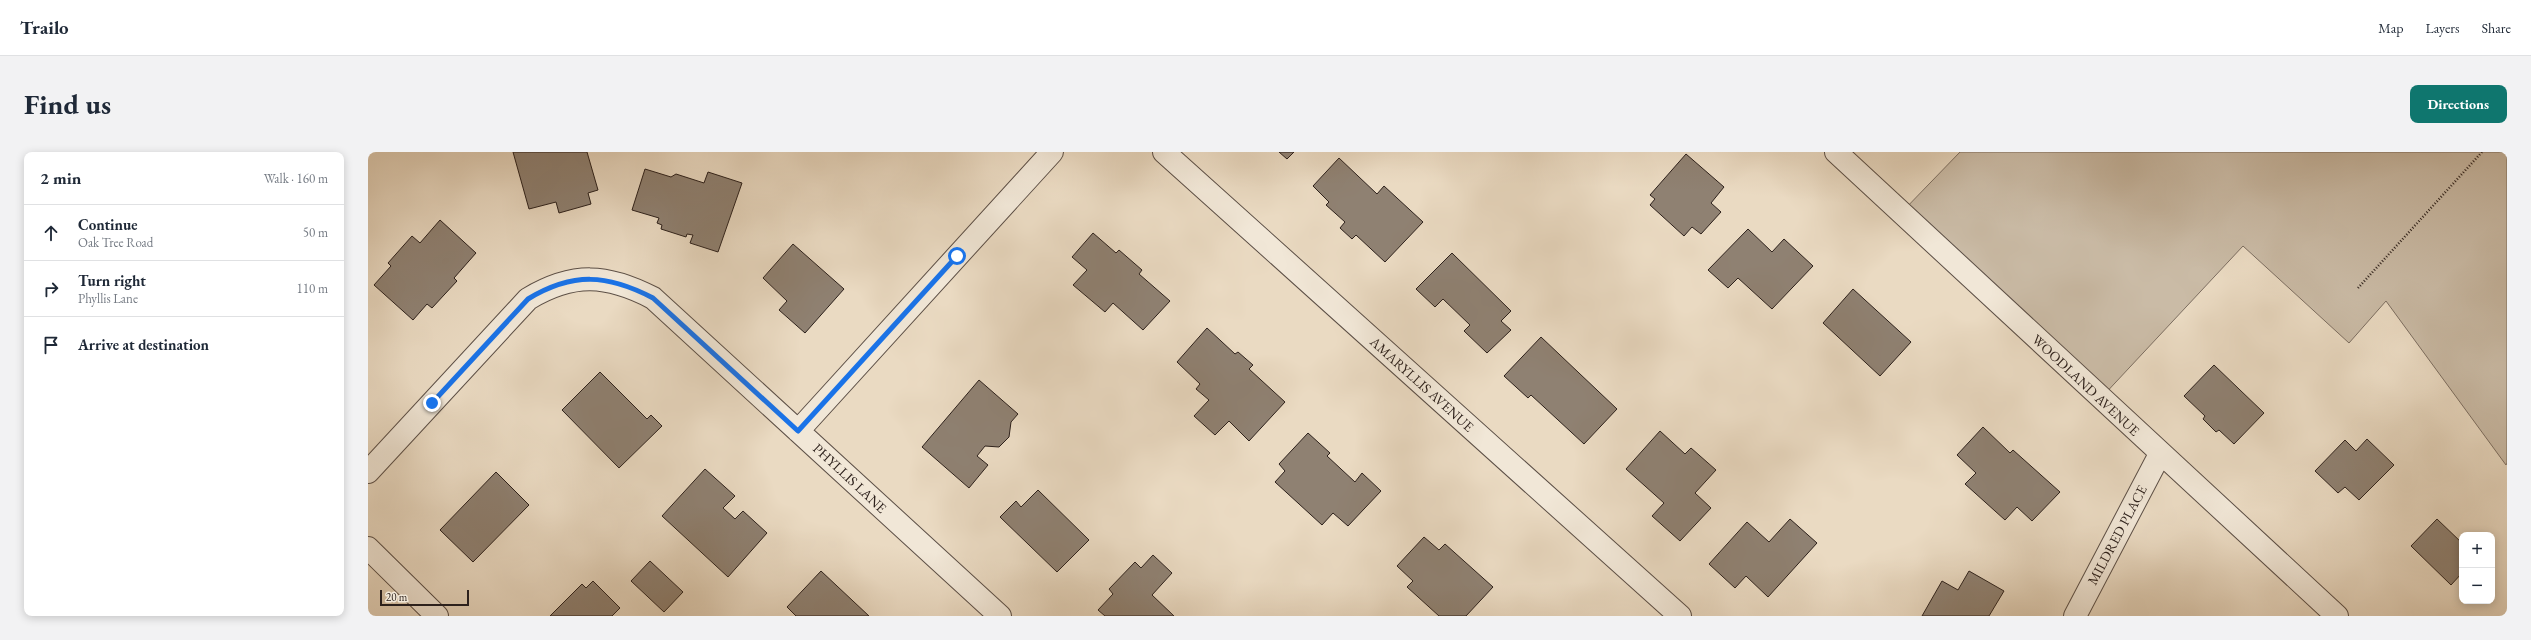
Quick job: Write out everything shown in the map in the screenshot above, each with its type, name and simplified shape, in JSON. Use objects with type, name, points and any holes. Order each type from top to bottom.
[{"type":"street","points":[[798,431],[1052,152]]},
{"type":"street","name":"AMARYLLIS AVENUE","points":[[1164,152],[1680,616]]},
{"type":"street","name":"WOODLAND AVENUE","points":[[1836,152],[2160,454],[2337,616]]},
{"type":"street","name":"PHYLLIS LANE","points":[[368,472],[528,299],[546,288],[572,280],[602,279],[627,285],[653,298],[1000,616]]},
{"type":"street","name":"MILDRED PLACE","points":[[2075,616],[2160,454]]},
{"type":"street","points":[[368,548],[437,616]]},
{"type":"path","points":[[2358,288],[2482,152]]},
{"type":"shaded area","points":[[1960,152],[2507,152],[2506,465],[2386,301],[2349,343],[2243,246],[2101,398],[1901,213]]},
{"type":"building","points":[[513,152],[587,152],[598,190],[588,193],[591,204],[559,213],[556,202],[529,209]]},
{"type":"building","points":[[1279,152],[1294,152],[1287,159]]},
{"type":"building","points":[[1686,154],[1724,187],[1711,203],[1721,212],[1701,234],[1692,227],[1684,236],[1650,205],[1655,199],[1650,195]]},
{"type":"building","points":[[1339,158],[1377,194],[1384,186],[1423,222],[1385,262],[1356,235],[1352,239],[1340,228],[1345,222],[1326,205],[1329,202],[1313,186]]},
{"type":"building","points":[[645,169],[671,177],[676,174],[704,183],[708,172],[742,183],[718,252],[690,243],[693,235],[687,234],[686,237],[661,229],[662,225],[657,223],[659,218],[632,210]]},
{"type":"building","points":[[440,220],[476,253],[454,278],[457,281],[432,308],[427,304],[413,320],[374,285],[391,266],[388,263],[412,236],[420,243]]},
{"type":"building","points":[[1748,229],[1772,252],[1784,239],[1813,266],[1772,309],[1738,278],[1728,288],[1708,270]]},
{"type":"building","points":[[1093,233],[1116,253],[1119,250],[1142,270],[1139,274],[1170,301],[1143,330],[1113,303],[1105,312],[1073,285],[1087,270],[1072,257]]},
{"type":"building","points":[[793,244],[844,289],[805,333],[779,310],[787,301],[763,278]]},
{"type":"building","points":[[1452,253],[1511,311],[1501,321],[1511,330],[1487,353],[1464,331],[1470,325],[1443,299],[1435,307],[1416,289]]},
{"type":"building","points":[[1853,289],[1911,342],[1880,376],[1823,323]]},
{"type":"building","points":[[1207,328],[1235,354],[1238,352],[1253,365],[1249,369],[1285,402],[1249,441],[1229,421],[1215,435],[1194,416],[1209,400],[1196,389],[1200,384],[1177,362]]},
{"type":"building","points":[[1541,337],[1617,409],[1584,444],[1531,395],[1528,398],[1504,376]]},
{"type":"building","points":[[2214,365],[2264,413],[2234,444],[2219,430],[2216,432],[2203,419],[2205,416],[2184,396]]},
{"type":"building","points":[[600,372],[647,419],[651,415],[662,426],[619,468],[562,410]]},
{"type":"building","points":[[979,380],[1018,414],[1011,422],[1009,437],[999,447],[985,446],[977,456],[988,465],[969,488],[922,447]]},
{"type":"building","points":[[1983,427],[2010,453],[2013,450],[2060,492],[2032,521],[2017,507],[2005,520],[1965,484],[1976,473],[1957,455]]},
{"type":"building","points":[[1660,431],[1685,454],[1691,448],[1716,470],[1695,493],[1711,508],[1680,541],[1652,516],[1664,503],[1626,469]]},
{"type":"building","points":[[1308,433],[1330,453],[1327,456],[1355,482],[1362,473],[1381,491],[1348,526],[1333,513],[1322,525],[1275,482],[1285,471],[1279,464]]},
{"type":"building","points":[[2367,439],[2394,465],[2359,500],[2345,487],[2338,493],[2315,471],[2345,440],[2356,451]]},
{"type":"building","points":[[705,469],[735,496],[723,508],[735,519],[743,511],[767,533],[728,577],[662,516]]},
{"type":"building","points":[[496,472],[529,505],[473,562],[440,530]]},
{"type":"building","points":[[1038,490],[1089,540],[1057,572],[1000,517],[1016,501],[1021,507]]},
{"type":"building","points":[[1790,519],[1817,543],[1768,597],[1746,576],[1735,588],[1709,564],[1747,522],[1769,542]]},
{"type":"building","points":[[2437,519],[2459,540],[2459,576],[2451,585],[2411,546]]},
{"type":"building","points":[[1424,537],[1439,550],[1445,544],[1493,587],[1466,616],[1439,616],[1407,587],[1413,581],[1397,566]]},
{"type":"building","points":[[1153,555],[1172,573],[1152,595],[1174,616],[1105,616],[1098,610],[1113,594],[1109,589],[1135,562],[1141,568]]},
{"type":"building","points":[[650,561],[683,592],[664,612],[631,581]]},
{"type":"building","points":[[821,571],[869,616],[796,616],[787,607]]},
{"type":"building","points":[[1969,571],[2004,591],[1989,616],[1922,616],[1942,581],[1958,590]]},
{"type":"building","points":[[593,581],[620,608],[612,616],[550,616],[582,584],[586,588]]},
{"type":"route","points":[[432,403],[528,299],[546,288],[572,280],[602,279],[627,285],[653,298],[798,431],[957,256]]}]
